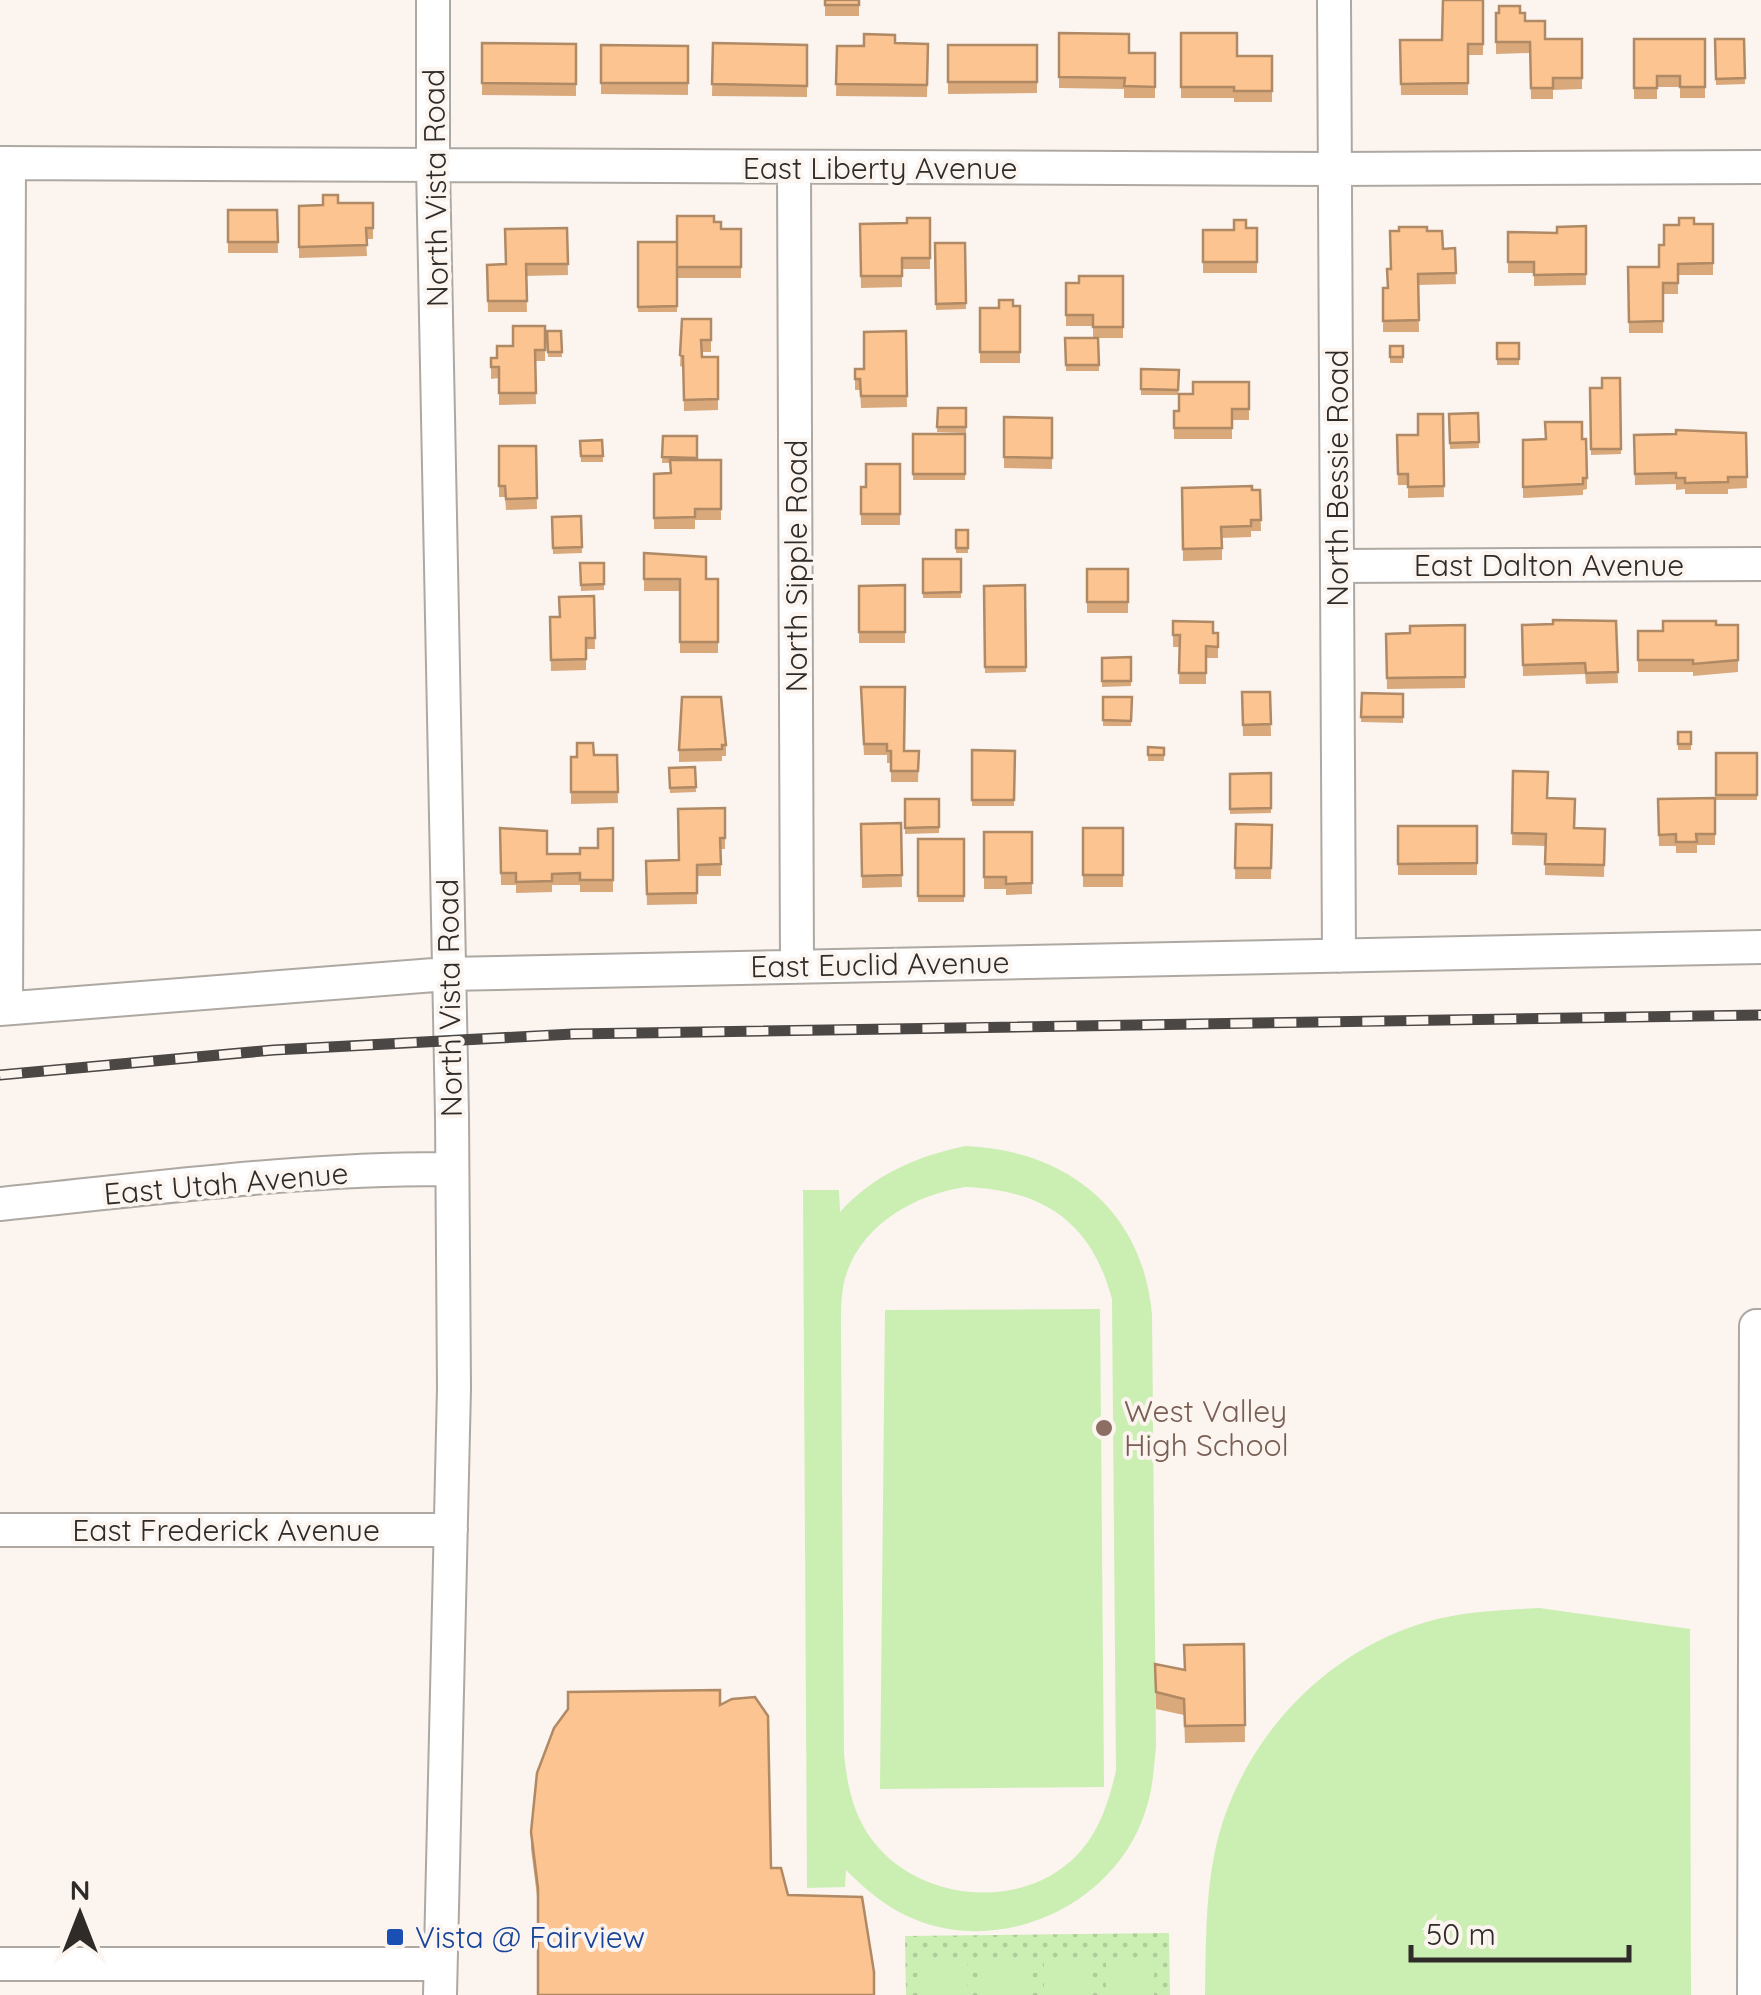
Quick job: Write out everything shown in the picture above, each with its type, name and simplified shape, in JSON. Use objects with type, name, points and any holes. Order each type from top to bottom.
[{"type":"street","name":"North Vista Road","points":[[433,0],[452,1169],[451,1530],[440,1980]]},
{"type":"street","name":"North Bessie Road","points":[[1334,0],[1339,956]]},
{"type":"street","name":"East Liberty Avenue","points":[[5,163],[794,168],[1761,167]]},
{"type":"street","points":[[3,1008],[5,163]]},
{"type":"street","name":"North Sipple Road","points":[[794,168],[797,965]]},
{"type":"street","name":"East Dalton Avenue","points":[[1338,566],[1761,564]]},
{"type":"street","name":"East Euclid Avenue","points":[[3,1008],[448,974],[1761,947]]},
{"type":"street","name":"East Utah Avenue","points":[[0,1204],[275,1177],[452,1169]]},
{"type":"street","points":[[1754,1995],[1758,1326]]},
{"type":"street","name":"East Frederick Avenue","points":[[0,1530],[451,1530]]},
{"type":"street","points":[[0,1964],[440,1980]]},
{"type":"green space","points":[[965,1146],[1036,1159],[1093,1193],[1116,1216],[1133,1245],[1146,1278],[1152,1315],[1156,1746],[1149,1799],[1133,1840],[1112,1869],[1086,1894],[1055,1913],[1021,1925],[985,1931],[949,1929],[914,1919],[877,1898],[846,1870],[845,1887],[807,1888],[803,1190],[839,1190],[840,1212],[882,1177]],"holes":[[[965,1187],[993,1189],[1040,1203],[1077,1230],[1103,1272],[1112,1299],[1116,1771],[1098,1825],[1086,1845],[1056,1873],[1030,1885],[972,1892],[917,1877],[893,1861],[866,1831],[849,1788],[844,1754],[841,1313],[846,1275],[865,1240],[878,1226],[910,1205],[946,1191]]]},
{"type":"green space","points":[[1100,1309],[1104,1787],[880,1789],[885,1310]]},
{"type":"green space","points":[[1539,1608],[1690,1629],[1691,1995],[1205,1995],[1209,1887],[1226,1812],[1243,1774],[1290,1708],[1319,1680],[1388,1636],[1454,1615]]},
{"type":"green space","points":[[1169,1933],[1170,1995],[906,1995],[905,1936]]},
{"type":"green space","points":[[1044,1960],[1091,1960],[1091,1995],[1044,1995]]},
{"type":"green space","points":[[1106,1960],[1154,1960],[1154,1995],[1106,1995]]},
{"type":"green space","points":[[919,1961],[967,1961],[967,1995],[920,1995]]},
{"type":"green space","points":[[981,1961],[1029,1961],[1029,1995],[982,1995]]},
{"type":"building","points":[[825,0],[859,0],[859,5],[825,5]]},
{"type":"building","points":[[1443,0],[1483,0],[1483,44],[1468,44],[1468,83],[1401,84],[1400,40],[1442,40]]},
{"type":"building","points":[[1499,6],[1520,6],[1525,21],[1545,21],[1545,39],[1582,39],[1582,78],[1553,78],[1553,88],[1531,88],[1530,42],[1496,42]]},
{"type":"building","points":[[1059,33],[1129,34],[1129,53],[1155,53],[1155,87],[1124,86],[1125,78],[1059,77]]},
{"type":"building","points":[[1181,33],[1237,33],[1237,56],[1272,56],[1272,91],[1181,87]]},
{"type":"building","points":[[864,34],[895,35],[895,43],[928,44],[927,85],[836,84],[837,46],[864,46]]},
{"type":"building","points":[[1634,39],[1705,39],[1705,87],[1680,87],[1680,76],[1657,76],[1657,88],[1634,88]]},
{"type":"building","points":[[1715,39],[1744,39],[1745,78],[1716,79]]},
{"type":"building","points":[[482,43],[576,44],[576,84],[482,83]]},
{"type":"building","points":[[713,43],[807,45],[807,86],[712,84]]},
{"type":"building","points":[[601,45],[688,46],[688,83],[601,83]]},
{"type":"building","points":[[948,45],[1037,45],[1037,82],[948,82]]},
{"type":"building","points":[[323,195],[338,195],[338,203],[373,203],[373,228],[366,228],[367,245],[299,247],[299,206],[323,205]]},
{"type":"building","points":[[228,210],[277,210],[278,242],[228,242]]},
{"type":"building","points":[[677,216],[714,216],[714,222],[721,222],[721,229],[741,229],[741,267],[677,267]]},
{"type":"building","points":[[907,218],[930,218],[930,258],[902,258],[902,276],[861,276],[860,224],[907,223]]},
{"type":"building","points":[[1679,218],[1694,218],[1694,224],[1713,224],[1713,263],[1678,264],[1678,283],[1663,283],[1663,321],[1629,322],[1628,267],[1659,267],[1664,225],[1679,225]]},
{"type":"building","points":[[1234,220],[1246,220],[1246,228],[1257,228],[1257,262],[1203,262],[1203,230],[1234,230]]},
{"type":"building","points":[[1586,226],[1586,274],[1534,275],[1534,262],[1508,262],[1508,232],[1557,233],[1557,227]]},
{"type":"building","points":[[1399,227],[1442,231],[1443,249],[1455,248],[1456,273],[1418,274],[1419,320],[1383,321],[1383,288],[1388,288],[1387,269],[1391,269],[1390,231],[1399,231]]},
{"type":"building","points":[[567,228],[568,264],[526,264],[527,301],[488,301],[487,265],[506,264],[505,229]]},
{"type":"building","points":[[638,242],[677,242],[677,306],[638,307]]},
{"type":"building","points":[[935,243],[965,243],[966,303],[936,304]]},
{"type":"building","points":[[1079,276],[1123,276],[1123,327],[1093,327],[1093,315],[1066,315],[1066,283],[1079,283]]},
{"type":"building","points":[[999,300],[1013,300],[1013,306],[1020,306],[1020,352],[980,352],[980,308],[999,308]]},
{"type":"building","points":[[682,319],[711,319],[711,340],[701,340],[702,357],[718,357],[718,399],[684,400]]},
{"type":"building","points":[[513,326],[545,326],[545,350],[535,350],[536,393],[499,393],[499,367],[491,367],[491,358],[497,358],[497,346],[513,346]]},
{"type":"building","points":[[547,331],[561,331],[562,352],[548,352]]},
{"type":"building","points":[[906,331],[907,396],[861,396],[855,369],[864,369],[864,332]]},
{"type":"building","points":[[1065,338],[1098,338],[1099,365],[1066,365]]},
{"type":"building","points":[[1497,343],[1519,343],[1519,359],[1497,359]]},
{"type":"building","points":[[1390,346],[1403,346],[1403,357],[1390,357]]},
{"type":"building","points":[[1141,369],[1179,370],[1178,390],[1141,389]]},
{"type":"building","points":[[1602,378],[1620,378],[1621,449],[1591,449],[1590,388],[1602,388]]},
{"type":"building","points":[[1193,382],[1249,382],[1249,409],[1232,409],[1232,428],[1174,428],[1179,394],[1193,394]]},
{"type":"building","points":[[938,408],[966,408],[966,427],[937,427]]},
{"type":"building","points":[[1478,413],[1479,442],[1450,443],[1449,414]]},
{"type":"building","points":[[1418,414],[1443,414],[1444,486],[1408,487],[1408,474],[1398,474],[1397,435],[1418,435]]},
{"type":"building","points":[[1004,417],[1052,418],[1052,458],[1004,457]]},
{"type":"building","points":[[1545,422],[1582,422],[1587,478],[1583,478],[1583,484],[1523,487],[1523,440],[1546,439]]},
{"type":"building","points":[[1676,430],[1746,433],[1747,477],[1728,477],[1728,482],[1685,483],[1685,478],[1676,478],[1676,473],[1635,474],[1634,435],[1676,434]]},
{"type":"building","points":[[913,434],[965,434],[965,474],[913,474]]},
{"type":"building","points":[[663,436],[697,436],[697,458],[662,457]]},
{"type":"building","points":[[602,440],[603,456],[581,456],[580,441]]},
{"type":"building","points":[[499,446],[536,446],[537,498],[506,499],[505,486],[499,486]]},
{"type":"building","points":[[670,460],[721,460],[721,509],[695,509],[695,517],[654,518],[654,474],[671,473]]},
{"type":"building","points":[[866,464],[900,464],[900,514],[861,514]]},
{"type":"building","points":[[1252,486],[1252,490],[1260,490],[1261,520],[1251,520],[1251,526],[1221,527],[1222,548],[1183,549],[1182,488]]},
{"type":"building","points":[[581,516],[582,547],[553,548],[552,517]]},
{"type":"building","points":[[956,530],[968,530],[968,548],[956,548]]},
{"type":"building","points":[[644,553],[706,557],[706,579],[718,579],[718,642],[680,642],[680,579],[644,579]]},
{"type":"building","points":[[923,559],[961,559],[961,592],[923,593]]},
{"type":"building","points":[[580,563],[604,563],[604,584],[581,585]]},
{"type":"building","points":[[1087,569],[1128,569],[1128,602],[1087,602]]},
{"type":"building","points":[[905,585],[905,632],[859,632],[859,586]]},
{"type":"building","points":[[1025,585],[1026,667],[985,667],[984,586]]},
{"type":"building","points":[[594,596],[595,638],[586,638],[586,659],[551,660],[550,617],[560,617],[559,597]]},
{"type":"building","points":[[1553,620],[1616,621],[1618,672],[1586,673],[1585,663],[1523,665],[1522,625],[1553,624]]},
{"type":"building","points":[[1173,621],[1213,622],[1218,647],[1206,646],[1206,673],[1179,673],[1180,635],[1173,635]]},
{"type":"building","points":[[1663,621],[1738,625],[1738,660],[1693,664],[1693,660],[1638,660],[1638,631],[1663,631]]},
{"type":"building","points":[[1465,625],[1465,677],[1387,678],[1386,634],[1410,633],[1410,626]]},
{"type":"building","points":[[1131,657],[1131,681],[1102,681],[1102,658]]},
{"type":"building","points":[[861,687],[905,687],[904,751],[919,751],[918,771],[891,771],[887,744],[864,744]]},
{"type":"building","points":[[1242,692],[1270,692],[1271,724],[1243,725]]},
{"type":"building","points":[[1362,693],[1403,694],[1403,717],[1361,717]]},
{"type":"building","points":[[682,697],[721,697],[726,745],[722,749],[679,750]]},
{"type":"building","points":[[1103,697],[1132,697],[1131,721],[1103,720]]},
{"type":"building","points":[[1678,732],[1691,732],[1691,744],[1678,744]]},
{"type":"building","points":[[577,743],[593,743],[594,755],[617,755],[618,792],[571,792],[571,757],[577,757]]},
{"type":"building","points":[[1148,747],[1164,748],[1164,755],[1148,755]]},
{"type":"building","points":[[972,750],[1015,751],[1014,800],[972,800]]},
{"type":"building","points":[[1716,753],[1757,753],[1757,795],[1716,795]]},
{"type":"building","points":[[695,767],[696,787],[670,788],[669,768]]},
{"type":"building","points":[[1513,771],[1548,772],[1547,798],[1575,799],[1574,828],[1605,829],[1604,865],[1545,864],[1546,834],[1512,833]]},
{"type":"building","points":[[1271,773],[1271,808],[1230,809],[1230,774]]},
{"type":"building","points":[[1715,798],[1715,834],[1696,834],[1697,842],[1676,842],[1676,834],[1659,835],[1658,799]]},
{"type":"building","points":[[905,799],[939,799],[939,827],[905,828]]},
{"type":"building","points":[[725,808],[721,864],[697,865],[697,893],[647,894],[646,861],[679,860],[678,809]]},
{"type":"building","points":[[901,823],[902,875],[862,876],[861,824]]},
{"type":"building","points":[[1236,824],[1272,825],[1271,868],[1235,868]]},
{"type":"building","points":[[1398,826],[1477,826],[1477,863],[1398,864]]},
{"type":"building","points":[[500,828],[547,831],[547,854],[580,854],[580,848],[598,848],[598,829],[613,828],[613,880],[580,880],[580,873],[552,874],[552,881],[516,882],[516,873],[501,873]]},
{"type":"building","points":[[1083,828],[1123,828],[1123,875],[1083,875]]},
{"type":"building","points":[[984,832],[1032,832],[1032,883],[1006,884],[1006,877],[984,877]]},
{"type":"building","points":[[918,839],[964,839],[964,896],[918,896]]},
{"type":"building","points":[[1244,1644],[1245,1725],[1185,1726],[1184,1699],[1156,1692],[1155,1664],[1185,1670],[1184,1645]]},
{"type":"building","points":[[720,1690],[720,1705],[732,1699],[755,1697],[768,1716],[771,1868],[781,1868],[788,1895],[862,1897],[874,1995],[538,1995],[538,1888],[531,1832],[537,1773],[554,1728],[568,1709],[568,1692]]},
{"type":"railway","points":[[0,1075],[274,1050],[573,1034],[1761,1015]]},
{"type":"place","name":"West Valley High School","points":[[1104,1428]]},
{"type":"place","name":"Vista @ Fairview","points":[[395,1937]]}]
